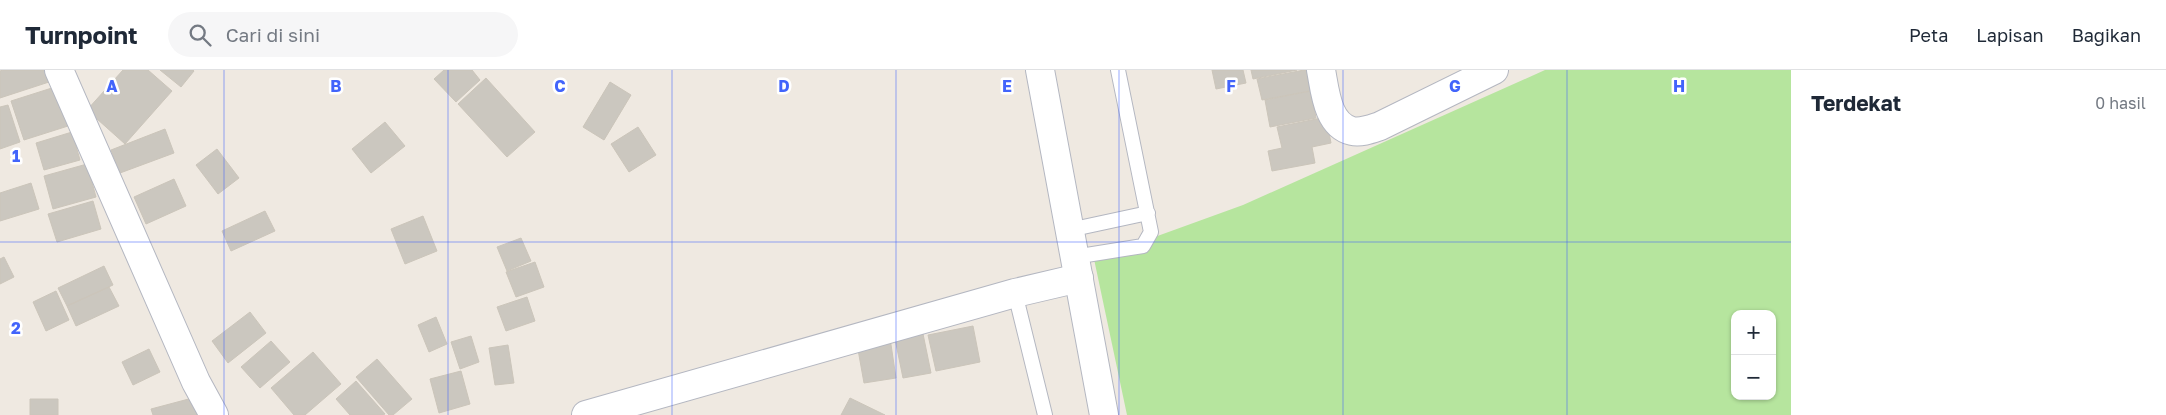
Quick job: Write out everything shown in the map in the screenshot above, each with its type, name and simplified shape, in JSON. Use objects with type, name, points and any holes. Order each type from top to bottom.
[{"type":"street","points":[[59,70],[196,382],[214,415]]},
{"type":"street","points":[[1040,70],[1104,415]]},
{"type":"street","points":[[1321,70],[1329,110],[1341,126],[1352,131],[1363,131],[1380,126],[1494,70]]},
{"type":"street","points":[[586,415],[1015,293],[1077,267]]},
{"type":"lane","points":[[1077,267],[1143,246],[1151,232],[1118,70]]},
{"type":"lane","points":[[1069,230],[1148,213]]},
{"type":"lane","points":[[1015,293],[1045,415]]},
{"type":"green space","points":[[1545,70],[1791,70],[1791,415],[1127,415],[1094,259],[1243,205]]},
{"type":"building","points":[[45,70],[49,82],[0,98],[0,71]]},
{"type":"building","points":[[123,70],[148,70],[172,91],[125,144],[87,110]]},
{"type":"building","points":[[160,70],[193,70],[194,71],[181,87]]},
{"type":"building","points":[[444,70],[472,70],[480,80],[456,102],[434,79]]},
{"type":"building","points":[[1212,70],[1243,70],[1246,83],[1216,89]]},
{"type":"building","points":[[1251,70],[1297,70],[1253,79]]},
{"type":"building","points":[[1304,70],[1316,70],[1320,89],[1262,100],[1257,79]]},
{"type":"building","points":[[486,78],[535,132],[507,157],[458,104]]},
{"type":"building","points":[[610,82],[631,95],[604,140],[583,127]]},
{"type":"building","points":[[55,87],[68,126],[24,140],[11,101]]},
{"type":"building","points":[[1311,91],[1316,118],[1270,127],[1265,100]]},
{"type":"building","points":[[8,105],[20,142],[0,149],[0,107]]},
{"type":"building","points":[[1326,117],[1331,143],[1312,147],[1315,163],[1272,171],[1268,151],[1282,148],[1277,127]]},
{"type":"building","points":[[385,122],[405,146],[371,173],[352,149]]},
{"type":"building","points":[[638,127],[656,155],[629,172],[611,144]]},
{"type":"building","points":[[165,129],[174,153],[120,173],[111,150]]},
{"type":"building","points":[[72,132],[80,160],[44,170],[36,143]]},
{"type":"building","points":[[217,149],[239,178],[218,194],[196,165]]},
{"type":"building","points":[[87,164],[96,197],[53,209],[44,176]]},
{"type":"building","points":[[174,179],[186,206],[146,224],[134,197]]},
{"type":"building","points":[[31,183],[39,209],[0,221],[0,193]]},
{"type":"building","points":[[93,201],[101,229],[57,242],[48,214]]},
{"type":"building","points":[[265,211],[275,231],[231,251],[222,231]]},
{"type":"building","points":[[423,216],[437,251],[405,264],[391,229]]},
{"type":"building","points":[[521,238],[531,261],[507,271],[497,247]]},
{"type":"building","points":[[4,257],[14,277],[0,284],[0,259]]},
{"type":"building","points":[[535,262],[544,287],[516,297],[506,272]]},
{"type":"building","points":[[104,266],[113,285],[67,306],[58,288]]},
{"type":"building","points":[[109,287],[119,306],[76,326],[67,306]]},
{"type":"building","points":[[56,291],[69,320],[46,331],[33,302]]},
{"type":"building","points":[[527,297],[535,321],[506,331],[497,307]]},
{"type":"building","points":[[250,312],[266,333],[228,363],[212,341]]},
{"type":"building","points":[[436,317],[447,344],[429,352],[418,325]]},
{"type":"building","points":[[921,324],[931,373],[903,378],[893,329]]},
{"type":"building","points":[[973,326],[980,362],[936,371],[928,335]]},
{"type":"building","points":[[471,336],[479,362],[460,369],[451,342]]},
{"type":"building","points":[[890,338],[896,378],[864,383],[857,344]]},
{"type":"building","points":[[271,341],[290,362],[260,388],[241,367]]},
{"type":"building","points":[[508,345],[514,383],[495,385],[489,348]]},
{"type":"building","points":[[149,349],[160,372],[133,385],[122,362]]},
{"type":"building","points":[[313,352],[341,384],[305,415],[294,415],[271,388]]},
{"type":"building","points":[[377,359],[412,399],[393,415],[389,415],[356,377]]},
{"type":"building","points":[[461,371],[470,404],[439,413],[430,379]]},
{"type":"building","points":[[356,381],[385,414],[350,415],[336,399]]},
{"type":"building","points":[[200,396],[205,415],[153,415],[151,409]]},
{"type":"building","points":[[850,398],[885,415],[841,415]]},
{"type":"building","points":[[30,399],[58,399],[58,415],[30,415]]}]
